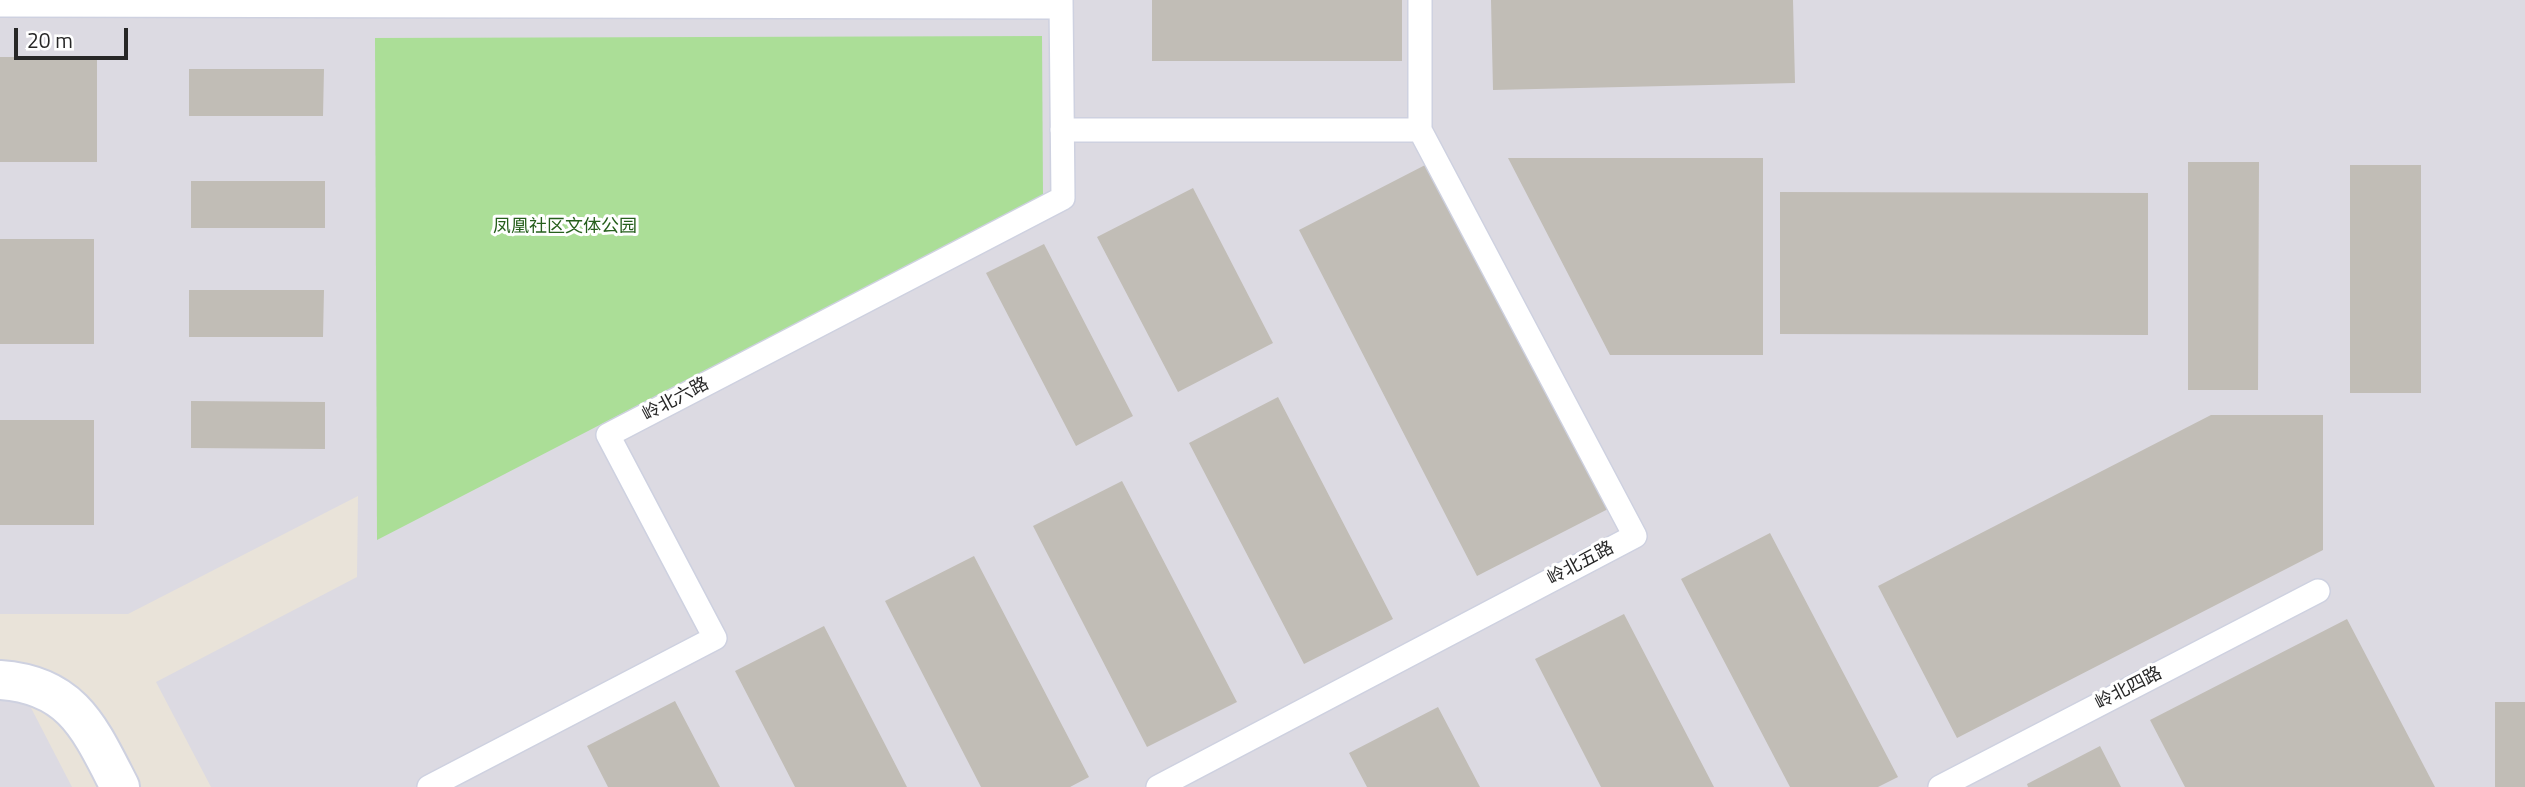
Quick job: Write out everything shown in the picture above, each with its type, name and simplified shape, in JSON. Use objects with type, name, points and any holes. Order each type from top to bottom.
[{"type":"street","points":[[0,680],[26,682],[51,691],[72,707],[91,732],[120,787]]},
{"type":"lane","points":[[1062,130],[1420,130],[1420,0]]},
{"type":"lane","points":[[0,5],[1061,3]]},
{"type":"lane","name":"岭北六路","points":[[429,787],[715,638],[608,435],[1063,198],[1061,3]]},
{"type":"lane","name":"岭北五路","points":[[1158,787],[1635,536],[1420,130]]},
{"type":"lane","name":"岭北四路","points":[[1940,787],[2318,592]]},
{"type":"shaded area","points":[[0,0],[2525,0],[2525,787],[211,787],[156,682],[357,577],[358,496],[128,614],[0,614]]},
{"type":"shaded area","points":[[0,700],[27,700],[72,787],[0,787]]},
{"type":"green space","name":"凤凰社区文体公园","points":[[1042,36],[1043,196],[377,540],[375,38]]},
{"type":"building","points":[[1152,0],[1402,0],[1402,61],[1152,61]]},
{"type":"building","points":[[1491,0],[1793,0],[1795,83],[1493,90]]},
{"type":"building","points":[[0,57],[97,57],[97,162],[0,162]]},
{"type":"building","points":[[189,69],[324,69],[323,116],[189,116]]},
{"type":"building","points":[[1508,158],[1763,158],[1763,355],[1610,355]]},
{"type":"building","points":[[1431,162],[1610,508],[1477,576],[1299,230]]},
{"type":"building","points":[[2188,162],[2259,162],[2258,390],[2188,390]]},
{"type":"building","points":[[2350,165],[2421,165],[2421,393],[2350,393]]},
{"type":"building","points":[[191,181],[325,181],[325,228],[191,228]]},
{"type":"building","points":[[1193,188],[1273,343],[1178,392],[1097,237]]},
{"type":"building","points":[[1780,192],[2148,193],[2148,335],[1780,334]]},
{"type":"building","points":[[0,239],[94,239],[94,344],[0,344]]},
{"type":"building","points":[[1044,244],[1133,416],[1076,446],[986,273]]},
{"type":"building","points":[[189,290],[324,290],[323,337],[189,337]]},
{"type":"building","points":[[1278,397],[1393,619],[1304,664],[1189,443]]},
{"type":"building","points":[[191,401],[325,402],[325,449],[191,448]]},
{"type":"building","points":[[2211,415],[2323,415],[2323,550],[1957,738],[1878,586]]},
{"type":"building","points":[[0,420],[94,420],[94,525],[0,525]]},
{"type":"building","points":[[1122,481],[1237,702],[1147,747],[1033,526]]},
{"type":"building","points":[[1770,533],[1898,777],[1878,787],[1790,787],[1681,579]]},
{"type":"building","points":[[974,556],[1089,777],[1070,787],[981,787],[885,601]]},
{"type":"building","points":[[1624,614],[1714,787],[1601,787],[1535,659]]},
{"type":"building","points":[[2347,619],[2435,787],[2185,787],[2150,720]]},
{"type":"building","points":[[824,626],[907,787],[795,787],[735,671]]},
{"type":"building","points":[[675,701],[720,787],[608,787],[587,746]]},
{"type":"building","points":[[2495,702],[2525,702],[2525,787],[2495,787]]},
{"type":"building","points":[[1438,707],[1480,787],[1367,787],[1349,753]]},
{"type":"building","points":[[2100,746],[2121,787],[2028,787],[2027,784]]}]
